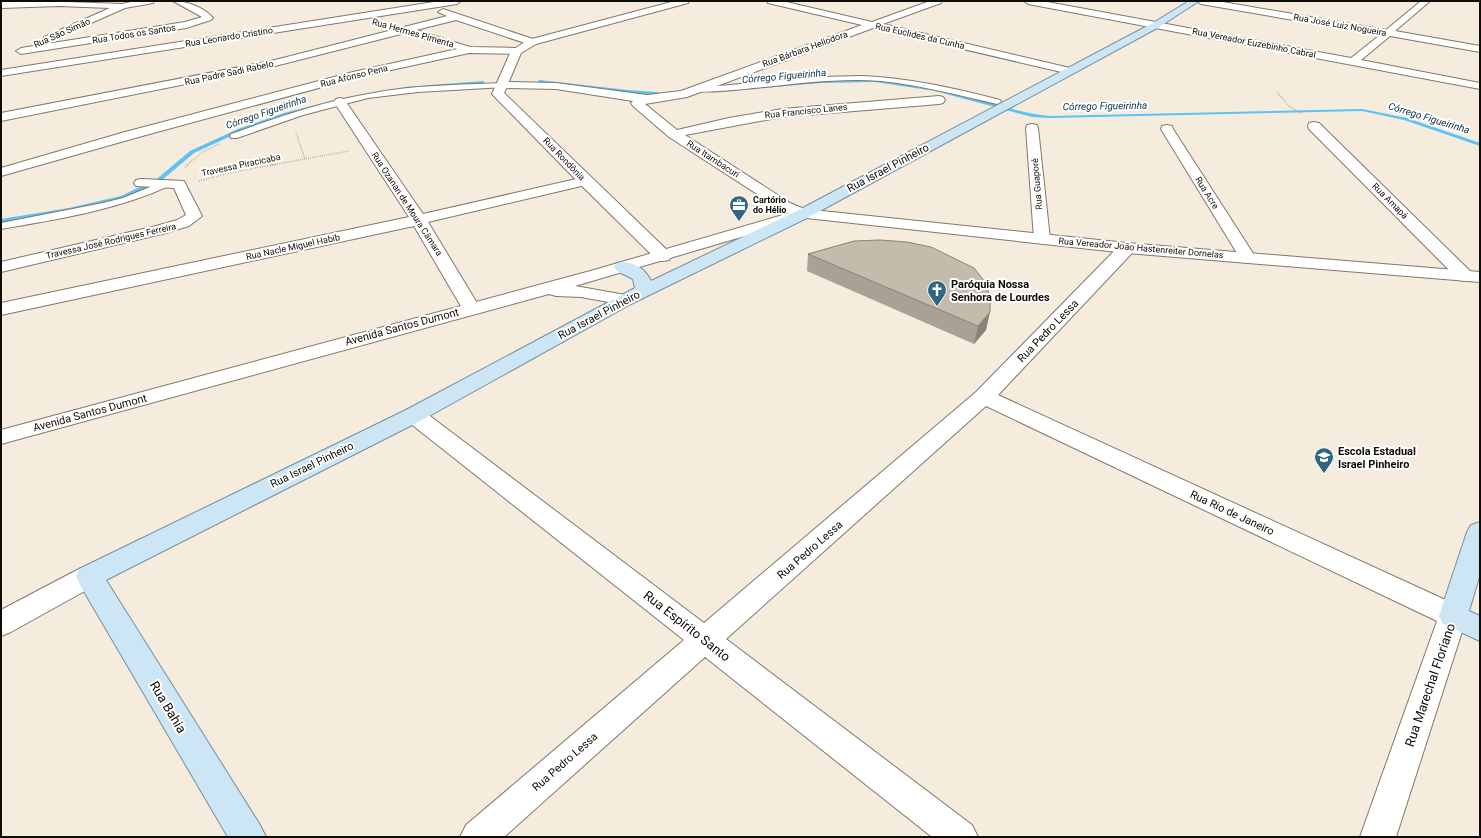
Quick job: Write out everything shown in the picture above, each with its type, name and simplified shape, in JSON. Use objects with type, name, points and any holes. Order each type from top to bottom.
[{"type":"main road","name":"Rua Israel Pinheiro","points":[[89,576],[414,415],[625,300],[803,214],[991,108],[1026,94],[1070,71],[1156,25],[1195,1]]},
{"type":"main road","points":[[623,267],[634,271],[643,280],[644,291]]},
{"type":"main road","name":"Rua Marechal Floriano","points":[[1467,623],[1480,532]]},
{"type":"main road","name":"Rua Bahia","points":[[89,576],[248,837]]},
{"type":"street","name":"Rua Todos os Santos","points":[[18,52],[186,25],[208,18],[205,15],[176,1]]},
{"type":"street","name":"Rua Leonardo Cristino","points":[[1,73],[456,1]]},
{"type":"street","points":[[685,1],[532,42],[516,51],[503,82],[578,82],[647,91],[694,90]]},
{"type":"street","name":"Rua Euclides da Cunha","points":[[771,1],[1070,71]]},
{"type":"street","name":"Rua Bárbara Heliodora","points":[[503,82],[556,86],[647,99],[683,94],[938,1]]},
{"type":"street","name":"Rua Vereador Euzebinho Cabral","points":[[1028,1],[1480,86]]},
{"type":"street","name":"Rua José Luiz Nogueira","points":[[1201,1],[1480,49]]},
{"type":"street","points":[[1353,62],[1426,1]]},
{"type":"street","points":[[1,6],[28,3],[101,2],[123,6],[153,2]]},
{"type":"street","name":"Rua São Simão","points":[[18,52],[123,6]]},
{"type":"street","points":[[429,6],[455,17],[532,42]]},
{"type":"street","name":"Rua Hermes Pimenta","points":[[356,17],[407,30],[469,50]]},
{"type":"street","name":"Rua Padre Sadi Rabelo","points":[[1,117],[210,77],[407,30],[455,17]]},
{"type":"street","points":[[256,33],[278,42]]},
{"type":"street","points":[[292,48],[321,60]]},
{"type":"street","name":"Rua Afonso Pena","points":[[1,172],[137,133],[357,74],[469,50],[516,51]]},
{"type":"street","points":[[342,68],[357,74]]},
{"type":"street","name":"Rua Rondônia","points":[[503,82],[498,94],[662,256]]},
{"type":"street","name":"Rua Itambacuri","points":[[647,99],[637,103],[674,134],[785,206],[803,214]]},
{"type":"street","name":"Rua Francisco Lanes","points":[[674,134],[729,122],[782,113],[939,100]]},
{"type":"street","name":"Rua Ozanan de Moura Câmara","points":[[340,102],[419,220],[471,308]]},
{"type":"street","name":"Rua Amapá","points":[[1310,122],[1472,276]]},
{"type":"street","name":"Rua Guaporé","points":[[1032,128],[1042,240]]},
{"type":"street","name":"Rua Acre","points":[[1167,129],[1248,258]]},
{"type":"street","name":"Rua Nacle Miguel Habib","points":[[1,309],[419,220],[585,181]]},
{"type":"street","points":[[141,182],[174,185]]},
{"type":"street","name":"Travessa José Rodrigues Ferreira","points":[[1,267],[160,230],[188,221],[194,216],[174,185]]},
{"type":"street","name":"Rua Vereador João Hastenreiter Dornelas","points":[[803,214],[1127,248],[1472,276]]},
{"type":"street","name":"Avenida Santos Dumont","points":[[1,437],[529,292],[600,274],[803,214]]},
{"type":"street","name":"Rua Pedro Lessa","points":[[478,837],[984,398],[1127,248]]},
{"type":"street","points":[[598,295],[595,283],[600,274]]},
{"type":"street","points":[[529,292],[565,291],[625,300]]},
{"type":"street","name":"Rua Rio de Janeiro","points":[[984,398],[1467,623]]},
{"type":"street","name":"Rua Espírito Santo","points":[[414,415],[960,837]]},
{"type":"street","name":"Rua Israel Pinheiro","points":[[1,624],[89,576]]},
{"type":"street","name":"Rua Marechal Floriano","points":[[1378,837],[1467,623]]},
{"type":"lane","points":[[694,90],[868,78],[897,80],[931,86],[991,108]]},
{"type":"lane","points":[[234,136],[291,116],[340,102],[404,91],[503,82]]},
{"type":"lane","points":[[683,94],[719,93],[839,84],[892,85],[928,91],[991,108]]},
{"type":"lane","points":[[1,226],[89,210],[122,202],[174,185]]},
{"type":"path","points":[[1277,92],[1289,106],[1310,122]]},
{"type":"path","points":[[291,116],[305,159]]},
{"type":"path","points":[[174,185],[203,152],[234,136]]},
{"type":"path","name":"Travessa Piracicaba","points":[[174,185],[232,172],[370,147]]},
{"type":"building","points":[[880,240],[907,242],[931,247],[974,268],[985,282],[990,297],[990,312],[978,326],[808,254],[854,241]]},
{"type":"waterway","name":"Córrego Figueirinha","points":[[729,90],[820,82],[857,80],[875,81],[935,90],[1032,116],[1050,117],[1362,110],[1405,119],[1480,145]]},
{"type":"waterway","name":"Córrego Figueirinha","points":[[539,81],[657,93]]},
{"type":"waterway","name":"Córrego Figueirinha","points":[[387,91],[405,88],[483,82]]},
{"type":"waterway","name":"Córrego Figueirinha","points":[[1,221],[69,210],[123,197],[160,179],[192,152],[240,130],[286,114],[344,99]]},
{"type":"place","name":"Cartório do Hélio","points":[[739,222]]},
{"type":"place","name":"Paróquia Nossa Senhora de Lourdes","points":[[937,307]]},
{"type":"place","name":"Escola Estadual Israel Pinheiro","points":[[1324,474]]}]
